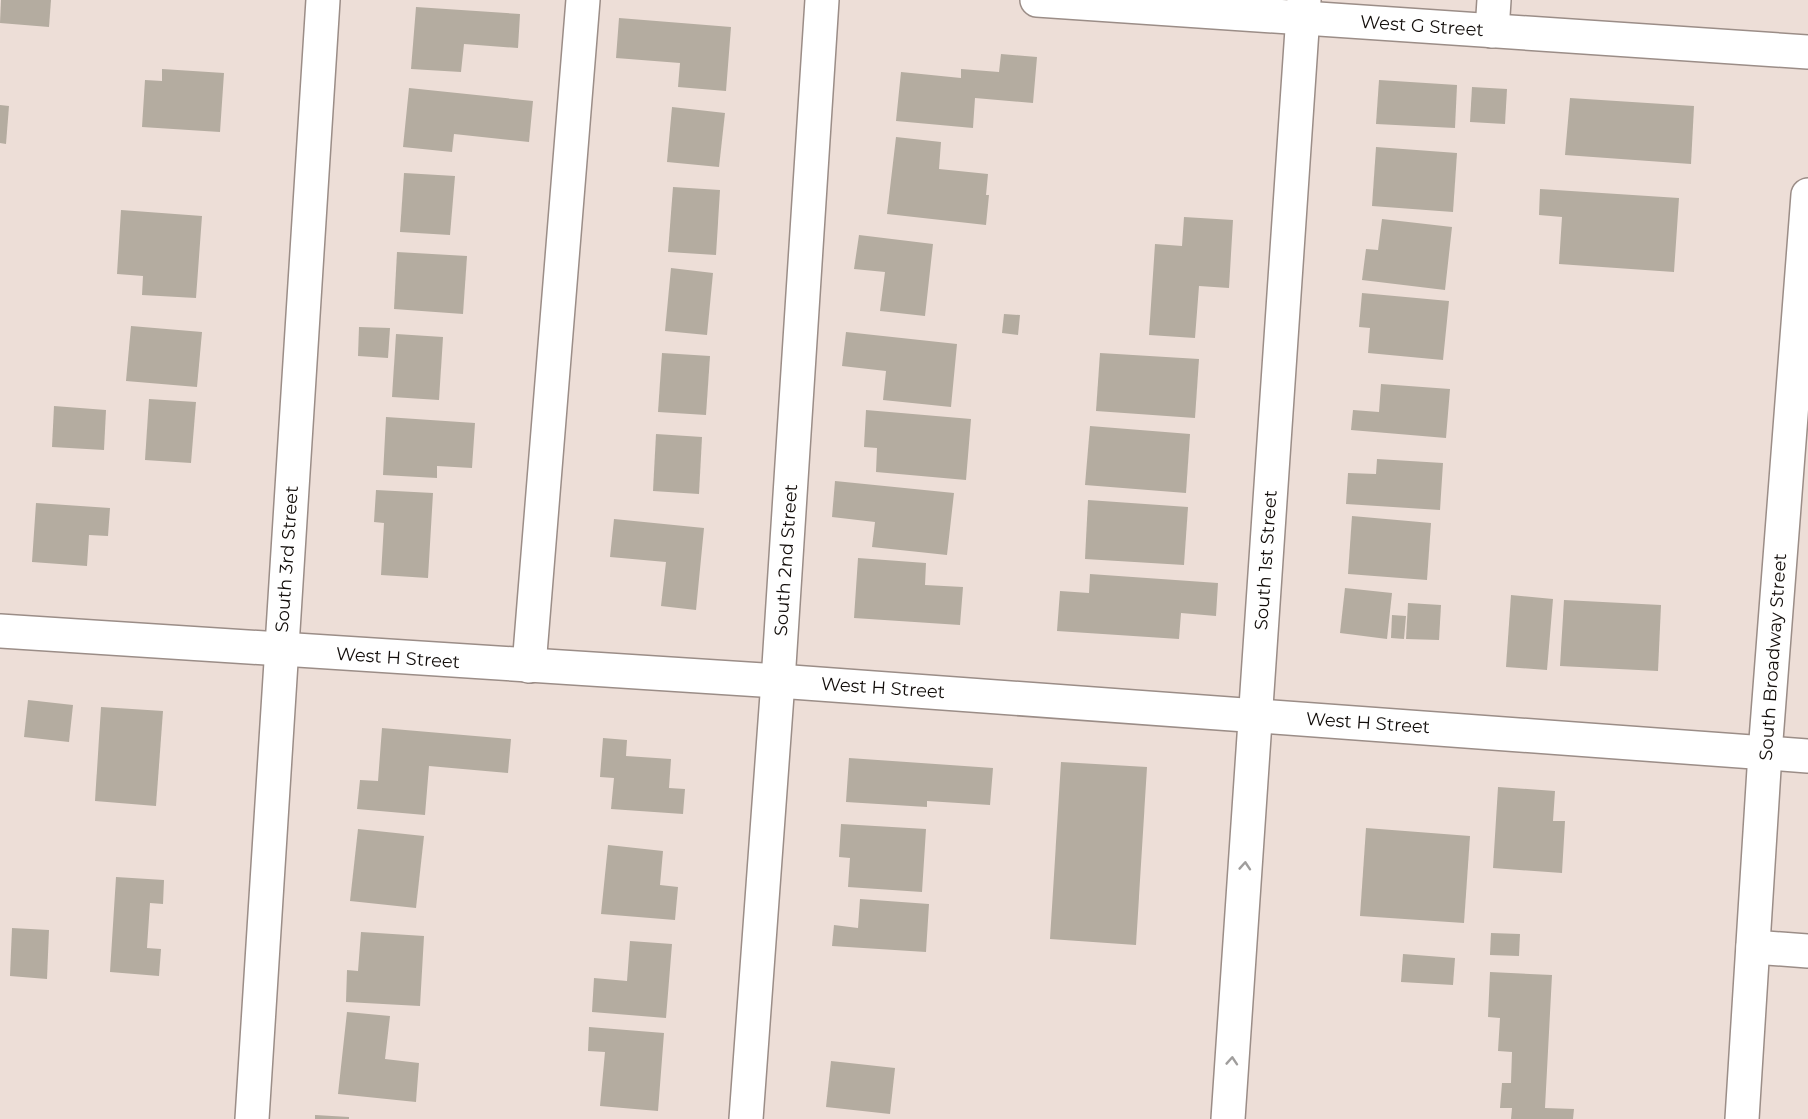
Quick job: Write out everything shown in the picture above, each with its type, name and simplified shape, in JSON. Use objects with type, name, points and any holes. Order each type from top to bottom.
[{"type":"street","name":"South 3rd Street","points":[[252,1119],[323,0]]},
{"type":"street","points":[[529,666],[583,0]]},
{"type":"street","name":"South 2nd Street","points":[[746,1119],[778,681],[822,0]]},
{"type":"street","name":"West G Street","points":[[1052,0],[1493,15],[1808,52]]},
{"type":"street","name":"South 1st Street","points":[[1228,1119],[1303,9]]},
{"type":"street","name":"South Broadway Street","points":[[1742,1119],[1765,753],[1808,195]]},
{"type":"street","name":"West H Street","points":[[0,631],[1256,714],[1808,756]]},
{"type":"street","points":[[1753,946],[1808,951]]},
{"type":"building","points":[[1,0],[51,0],[49,27],[0,23]]},
{"type":"building","points":[[416,7],[520,14],[518,48],[464,44],[461,72],[411,69]]},
{"type":"building","points":[[619,18],[731,27],[726,91],[678,87],[680,63],[616,58]]},
{"type":"building","points":[[1001,54],[1037,57],[1033,103],[975,98],[973,128],[896,121],[901,72],[961,78],[961,69],[999,72]]},
{"type":"building","points":[[162,69],[224,73],[220,132],[142,127],[145,80],[162,81]]},
{"type":"building","points":[[1379,80],[1457,85],[1455,128],[1376,124]]},
{"type":"building","points":[[1472,87],[1507,89],[1505,124],[1470,122]]},
{"type":"building","points":[[409,88],[533,101],[529,142],[454,134],[452,152],[403,147]]},
{"type":"building","points":[[1570,98],[1694,106],[1691,164],[1565,155]]},
{"type":"building","points":[[0,105],[9,106],[6,144],[0,143]]},
{"type":"building","points":[[672,107],[725,113],[719,167],[667,162]]},
{"type":"building","points":[[896,137],[941,142],[939,169],[988,174],[986,195],[989,195],[986,225],[887,214]]},
{"type":"building","points":[[1376,147],[1457,153],[1453,212],[1372,206]]},
{"type":"building","points":[[404,173],[455,176],[450,235],[400,232]]},
{"type":"building","points":[[673,187],[720,190],[716,255],[668,252]]},
{"type":"building","points":[[1540,189],[1679,198],[1674,272],[1559,264],[1562,217],[1539,215]]},
{"type":"building","points":[[121,210],[202,216],[196,298],[142,295],[143,276],[117,274]]},
{"type":"building","points":[[1184,217],[1233,220],[1229,288],[1199,286],[1195,338],[1149,335],[1155,244],[1182,246]]},
{"type":"building","points":[[1382,219],[1452,227],[1445,290],[1362,280],[1366,249],[1378,250]]},
{"type":"building","points":[[859,235],[933,244],[925,316],[880,311],[885,272],[854,269]]},
{"type":"building","points":[[397,252],[467,256],[463,314],[394,309]]},
{"type":"building","points":[[671,268],[713,273],[707,335],[665,331]]},
{"type":"building","points":[[1362,293],[1449,301],[1443,360],[1368,353],[1370,328],[1359,327]]},
{"type":"building","points":[[1004,314],[1020,315],[1018,335],[1002,333]]},
{"type":"building","points":[[131,326],[202,332],[197,387],[126,381]]},
{"type":"building","points":[[359,327],[390,328],[388,358],[358,356]]},
{"type":"building","points":[[846,332],[957,344],[951,407],[883,400],[886,371],[842,366]]},
{"type":"building","points":[[396,334],[443,337],[439,400],[392,397]]},
{"type":"building","points":[[662,353],[710,356],[706,415],[658,412]]},
{"type":"building","points":[[1100,353],[1199,359],[1195,418],[1096,411]]},
{"type":"building","points":[[1381,384],[1450,389],[1446,438],[1351,430],[1353,410],[1379,412]]},
{"type":"building","points":[[149,399],[196,402],[191,463],[145,460]]},
{"type":"building","points":[[54,406],[106,410],[104,450],[52,447]]},
{"type":"building","points":[[866,410],[971,419],[966,480],[876,472],[877,448],[864,447]]},
{"type":"building","points":[[386,417],[475,423],[472,468],[437,466],[437,478],[383,475]]},
{"type":"building","points":[[1090,426],[1190,434],[1186,493],[1085,485]]},
{"type":"building","points":[[656,434],[702,437],[699,494],[653,491]]},
{"type":"building","points":[[1377,459],[1443,463],[1440,510],[1346,504],[1348,473],[1376,474]]},
{"type":"building","points":[[835,481],[954,493],[947,555],[872,547],[875,522],[832,517]]},
{"type":"building","points":[[376,490],[433,493],[428,578],[381,575],[384,523],[374,522]]},
{"type":"building","points":[[1088,500],[1188,507],[1184,565],[1085,559]]},
{"type":"building","points":[[36,503],[110,508],[108,536],[89,535],[87,566],[32,562]]},
{"type":"building","points":[[1352,516],[1431,523],[1427,580],[1348,574]]},
{"type":"building","points":[[614,519],[704,528],[696,610],[661,606],[666,562],[610,557]]},
{"type":"building","points":[[858,558],[926,563],[925,585],[963,587],[960,625],[854,618]]},
{"type":"building","points":[[1090,574],[1218,583],[1216,616],[1181,613],[1179,639],[1057,631],[1060,591],[1089,593]]},
{"type":"building","points":[[1345,588],[1392,593],[1387,639],[1340,633]]},
{"type":"building","points":[[1511,595],[1553,599],[1547,670],[1506,667]]},
{"type":"building","points":[[1564,600],[1661,605],[1658,671],[1560,666]]},
{"type":"building","points":[[1408,603],[1441,605],[1439,640],[1406,639]]},
{"type":"building","points":[[1392,615],[1406,616],[1404,639],[1391,638]]},
{"type":"building","points":[[28,700],[73,705],[69,742],[24,737]]},
{"type":"building","points":[[101,707],[163,711],[156,806],[95,801]]},
{"type":"building","points":[[382,728],[511,739],[508,773],[429,766],[425,815],[357,809],[360,780],[378,781]]},
{"type":"building","points":[[603,738],[627,740],[626,756],[671,759],[669,788],[685,789],[683,814],[611,809],[614,778],[600,777]]},
{"type":"building","points":[[849,758],[993,768],[990,805],[927,801],[927,807],[846,802]]},
{"type":"building","points":[[1061,762],[1147,767],[1136,945],[1050,939]]},
{"type":"building","points":[[1498,787],[1555,791],[1553,821],[1565,821],[1562,873],[1493,868]]},
{"type":"building","points":[[841,824],[926,829],[922,892],[848,887],[850,858],[839,857]]},
{"type":"building","points":[[1366,828],[1470,836],[1464,923],[1360,916]]},
{"type":"building","points":[[358,829],[424,836],[416,908],[350,901]]},
{"type":"building","points":[[608,845],[663,851],[660,885],[678,887],[675,920],[601,914]]},
{"type":"building","points":[[116,877],[164,880],[163,904],[150,903],[147,948],[161,949],[159,976],[110,972]]},
{"type":"building","points":[[860,899],[929,904],[926,952],[832,946],[834,925],[858,928]]},
{"type":"building","points":[[12,928],[49,930],[47,979],[10,976]]},
{"type":"building","points":[[361,932],[424,936],[420,1006],[346,1002],[347,970],[358,971]]},
{"type":"building","points":[[1491,933],[1520,934],[1519,956],[1490,955]]},
{"type":"building","points":[[630,941],[672,944],[666,1018],[592,1012],[594,978],[627,981]]},
{"type":"building","points":[[1403,954],[1455,958],[1453,985],[1401,982]]},
{"type":"building","points":[[1490,972],[1552,975],[1545,1108],[1574,1109],[1573,1119],[1511,1119],[1512,1108],[1500,1108],[1502,1083],[1511,1083],[1512,1052],[1498,1051],[1500,1018],[1488,1017]]},
{"type":"building","points":[[347,1012],[390,1016],[385,1059],[419,1063],[416,1102],[338,1094]]},
{"type":"building","points":[[589,1027],[664,1033],[658,1111],[600,1106],[605,1052],[588,1051]]},
{"type":"building","points":[[831,1061],[895,1068],[890,1114],[826,1107]]},
{"type":"building","points":[[315,1115],[349,1117],[349,1119],[315,1119]]}]
